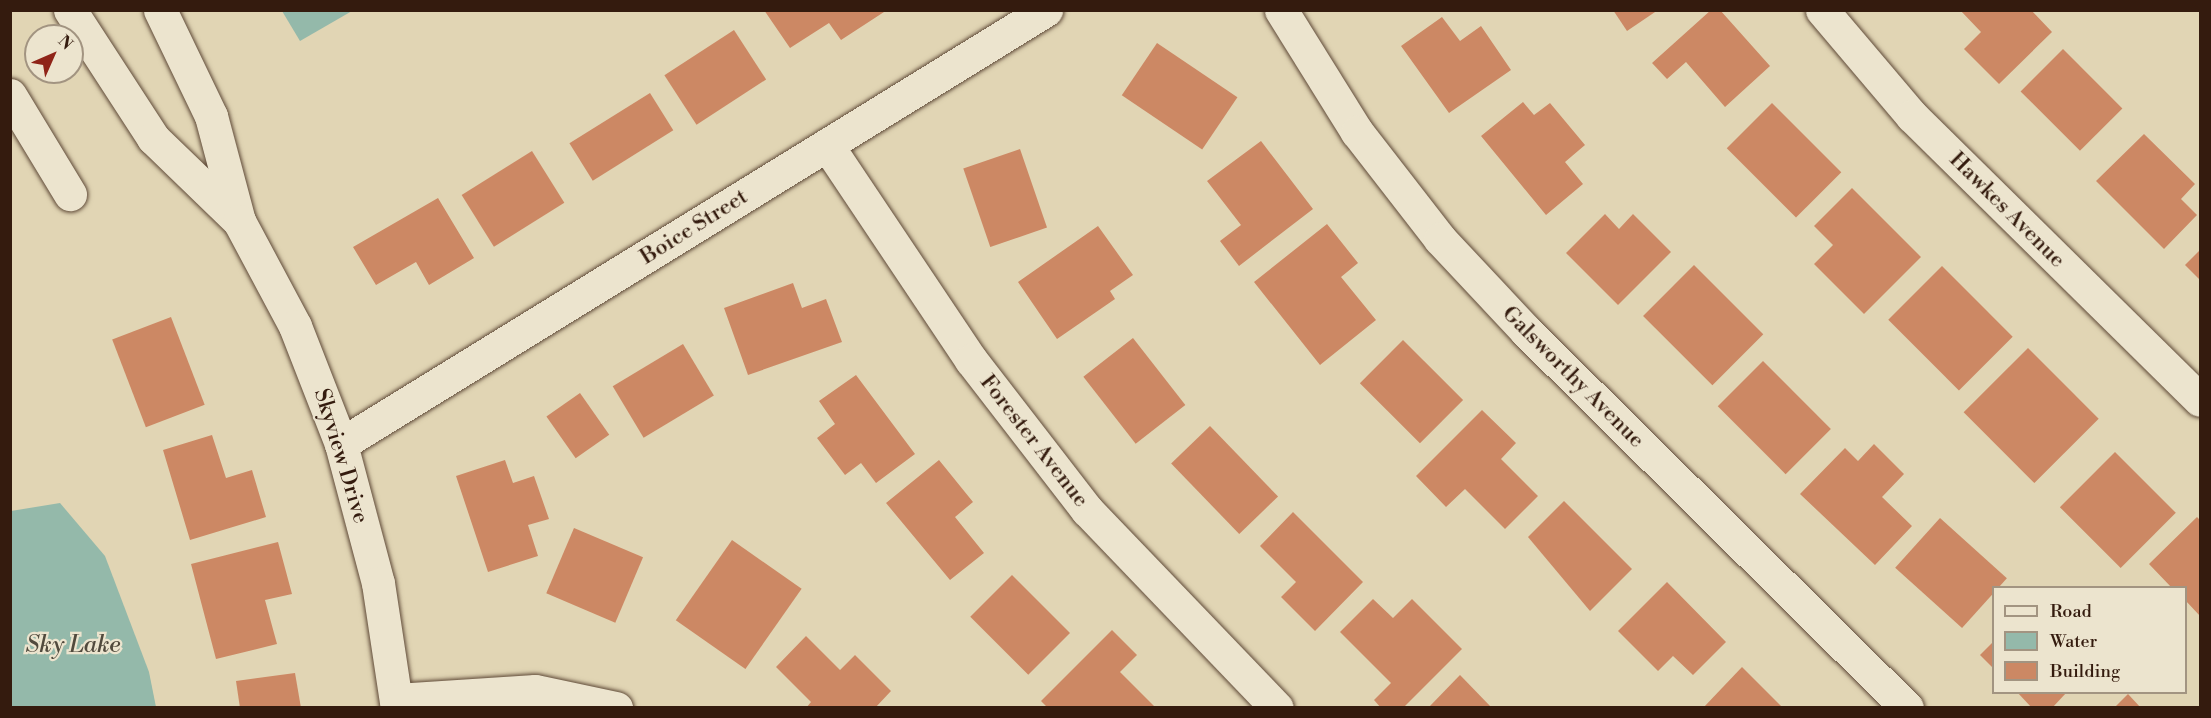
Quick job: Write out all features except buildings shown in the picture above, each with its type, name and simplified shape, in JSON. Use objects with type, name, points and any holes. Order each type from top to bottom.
[{"type":"street","name":"Skyview Drive","points":[[70,10],[153,138],[239,221]]},
{"type":"street","name":"Skyview Drive","points":[[160,10],[211,116],[239,221],[295,326],[341,444],[378,583],[396,704]]},
{"type":"street","name":"Boice Street","points":[[341,444],[1046,10]]},
{"type":"street","name":"Galsworthy Avenue","points":[[1281,10],[1357,132],[1440,239],[1526,331],[1907,708]]},
{"type":"street","name":"Hawkes Avenue","points":[[1822,10],[1912,116],[2200,400]]},
{"type":"street","points":[[10,95],[70,194]]},
{"type":"street","name":"Forester Avenue","points":[[827,145],[971,360],[1087,510],[1277,708]]},
{"type":"street","points":[[396,704],[535,691],[616,708]]},
{"type":"water","points":[[282,11],[352,11],[300,41]]},
{"type":"water","name":"Sky Lake","points":[[60,503],[105,556],[149,672],[156,707],[11,707],[11,511]]}]
